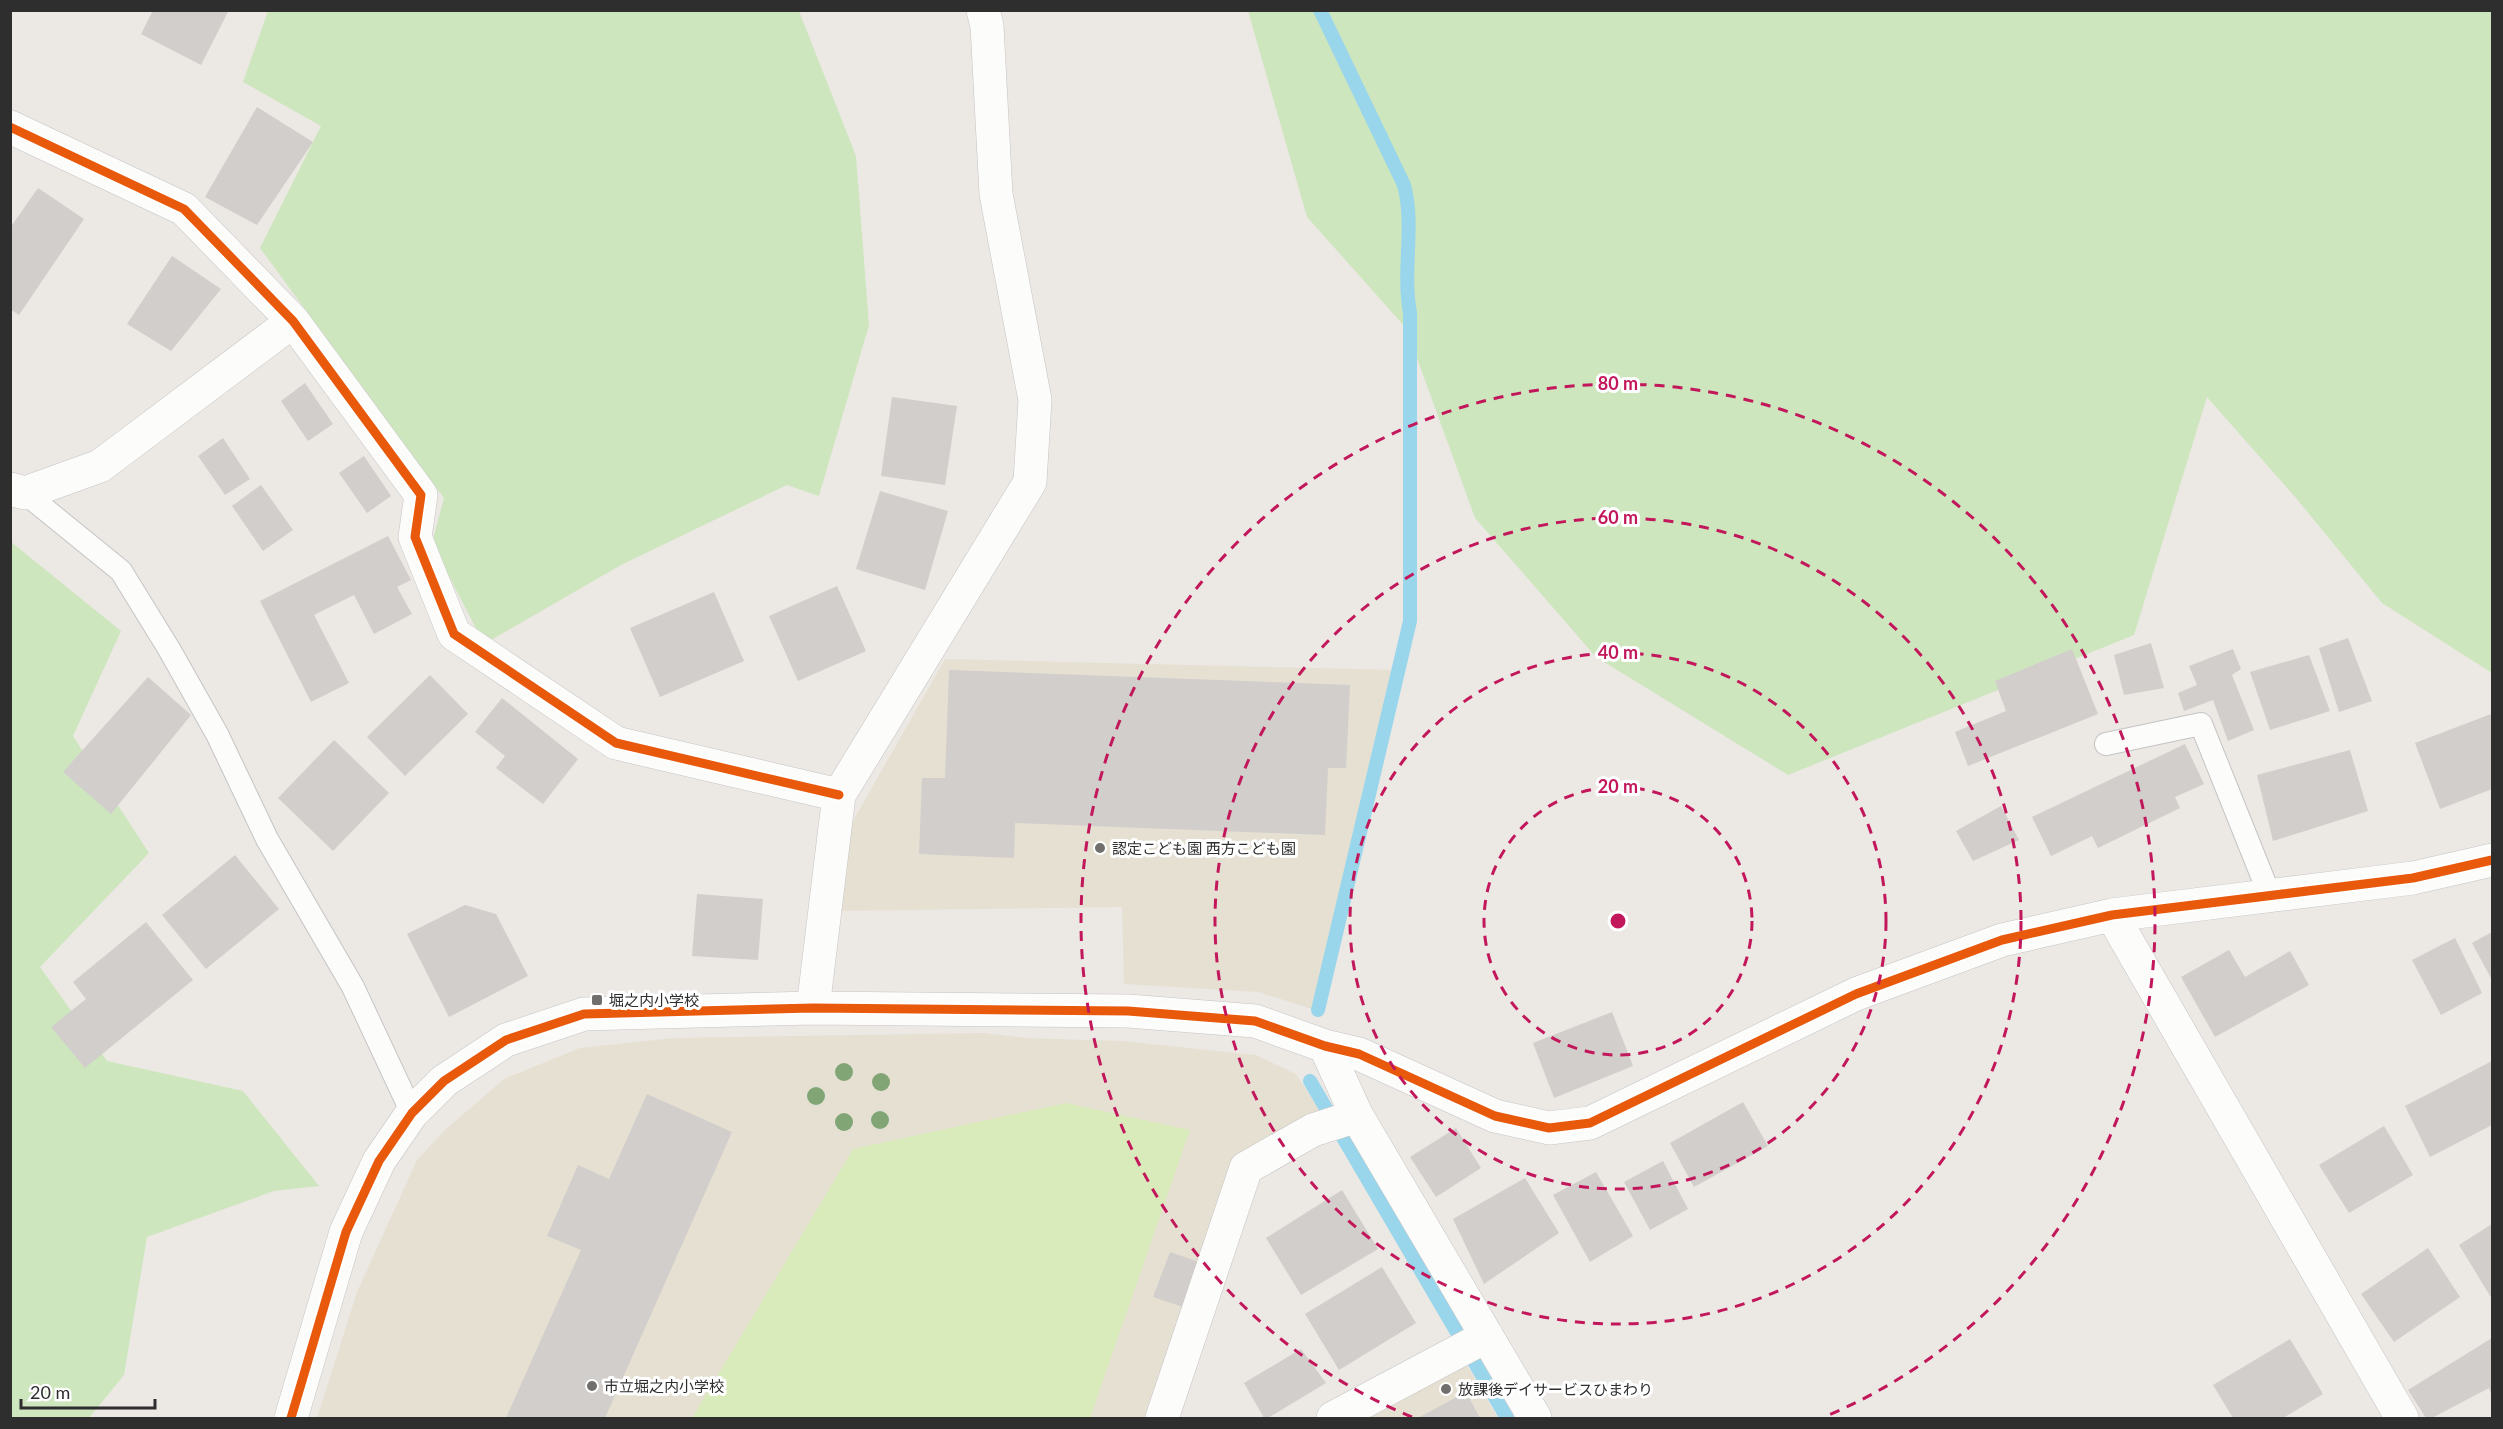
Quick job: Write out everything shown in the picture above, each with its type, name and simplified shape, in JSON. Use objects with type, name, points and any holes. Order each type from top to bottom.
[{"type":"street","points":[[813,1008],[839,795],[1030,482],[1035,400],[996,194],[987,26],[982,10]]},
{"type":"street","points":[[10,127],[184,209],[293,321],[421,495],[415,537],[454,634],[616,743],[839,795]]},
{"type":"street","points":[[18,491],[100,466],[293,321]]},
{"type":"street","points":[[291,1419],[346,1232],[379,1161],[412,1113],[444,1081],[506,1040],[584,1014],[813,1008],[1128,1011],[1255,1021],[1325,1046],[1359,1054],[1495,1116],[1549,1128],[1590,1123],[1856,994],[2002,940],[2112,915],[2413,878],[2493,860]]},
{"type":"street","points":[[2112,915],[2402,1419]]},
{"type":"street","points":[[1325,1046],[1344,1120],[1485,1337],[1535,1419]]},
{"type":"street","points":[[1162,1419],[1246,1168],[1313,1130],[1344,1120]]},
{"type":"street","points":[[1333,1419],[1485,1337]]},
{"type":"lane","points":[[18,491],[121,571],[217,734],[267,839],[353,987],[412,1113]]},
{"type":"lane","points":[[2106,744],[2201,724],[2270,896]]},
{"type":"shaded area","name":"認定こども園 西方こども園","points":[[945,659],[1398,670],[1312,1009],[1258,992],[1124,984],[1122,907],[836,911],[840,875],[853,821]]},
{"type":"shaded area","points":[[984,1033],[1026,1038],[1122,1041],[1256,1055],[1296,1074],[1324,1117],[1242,1162],[1155,1418],[317,1418],[357,1292],[417,1160],[445,1130],[504,1079],[580,1048],[674,1038]]},
{"type":"shaded area","name":"放課後デイサービスひまわり","points":[[1464,1360],[1498,1418],[1357,1418]]},
{"type":"green space","points":[[268,11],[799,11],[856,156],[869,325],[819,496],[787,485],[621,565],[484,644],[432,543],[444,498],[260,248],[321,126],[243,82]]},
{"type":"green space","points":[[1248,11],[2492,11],[2492,673],[2382,603],[2296,498],[2207,397],[2134,635],[1788,775],[1596,657],[1475,518],[1406,328],[1307,217]]},
{"type":"green space","points":[[10,541],[121,631],[73,736],[149,853],[40,967],[107,1061],[243,1091],[319,1186],[274,1191],[147,1237],[124,1375],[89,1418],[11,1418]]},
{"type":"green space","points":[[1066,1103],[1190,1130],[1090,1418],[692,1418],[853,1149]]},
{"type":"building","points":[[153,10],[229,10],[201,65],[141,34]]},
{"type":"building","points":[[257,107],[313,142],[257,225],[205,197]]},
{"type":"building","points":[[38,188],[84,219],[19,315],[10,309],[10,228]]},
{"type":"building","points":[[172,256],[221,289],[171,351],[127,324]]},
{"type":"building","points":[[305,383],[333,424],[308,441],[281,401]]},
{"type":"building","points":[[892,397],[957,406],[945,485],[881,476]]},
{"type":"building","points":[[223,438],[250,479],[225,495],[198,456]]},
{"type":"building","points":[[364,456],[391,496],[367,513],[339,473]]},
{"type":"building","points":[[261,485],[293,530],[263,551],[232,506]]},
{"type":"building","points":[[880,491],[948,511],[925,590],[856,569]]},
{"type":"building","points":[[388,536],[411,580],[397,587],[412,614],[374,634],[354,595],[314,615],[349,683],[311,702],[260,601]]},
{"type":"building","points":[[837,586],[866,651],[798,681],[769,616]]},
{"type":"building","points":[[714,592],[744,661],[660,697],[630,628]]},
{"type":"building","points":[[2348,638],[2372,701],[2339,712],[2319,648]]},
{"type":"building","points":[[2151,643],[2164,688],[2124,695],[2114,655]]},
{"type":"building","points":[[2072,649],[2098,714],[1968,766],[1955,732],[2006,711],[1995,681]]},
{"type":"building","points":[[2233,649],[2241,669],[2232,675],[2254,730],[2228,741],[2213,700],[2184,711],[2178,693],[2197,685],[2189,666]]},
{"type":"building","points":[[2309,655],[2330,711],[2270,730],[2250,672]]},
{"type":"building","points":[[949,670],[1350,685],[1346,768],[1328,768],[1325,835],[1015,823],[1014,858],[919,854],[922,778],[945,778]]},
{"type":"building","points":[[430,675],[468,714],[405,776],[367,737]]},
{"type":"building","points":[[148,677],[191,715],[111,814],[63,772]]},
{"type":"building","points":[[502,698],[578,759],[543,804],[496,768],[505,756],[475,732]]},
{"type":"building","points":[[2491,714],[2492,789],[2440,809],[2415,743]]},
{"type":"building","points":[[334,740],[389,793],[333,851],[278,798]]},
{"type":"building","points":[[2185,744],[2204,784],[2175,797],[2180,808],[2098,848],[2092,836],[2051,856],[2032,817]]},
{"type":"building","points":[[2350,750],[2368,811],[2273,841],[2257,775]]},
{"type":"building","points":[[2001,806],[2019,840],[1973,861],[1956,831]]},
{"type":"building","points":[[235,855],[279,909],[206,969],[162,915]]},
{"type":"building","points":[[697,894],[763,899],[758,960],[692,956]]},
{"type":"building","points":[[465,905],[496,914],[528,976],[449,1017],[407,934]]},
{"type":"building","points":[[146,922],[193,980],[85,1068],[51,1027],[86,999],[73,982]]},
{"type":"building","points":[[2492,932],[2492,980],[2472,943]]},
{"type":"building","points":[[2455,938],[2482,993],[2441,1015],[2412,960]]},
{"type":"building","points":[[2229,950],[2245,977],[2290,951],[2309,985],[2215,1037],[2181,977]]},
{"type":"building","points":[[1612,1012],[1633,1066],[1554,1098],[1533,1043]]},
{"type":"building","points":[[2492,1061],[2492,1125],[2430,1157],[2405,1106]]},
{"type":"building","points":[[647,1094],[732,1132],[605,1418],[506,1418],[581,1250],[547,1236],[578,1165],[609,1179]]},
{"type":"building","points":[[1743,1102],[1768,1146],[1694,1187],[1670,1143]]},
{"type":"building","points":[[2384,1126],[2413,1175],[2349,1213],[2319,1165]]},
{"type":"building","points":[[1456,1128],[1481,1168],[1436,1197],[1410,1157]]},
{"type":"building","points":[[1663,1161],[1688,1209],[1650,1230],[1624,1182]]},
{"type":"building","points":[[1596,1172],[1633,1236],[1590,1262],[1553,1195]]},
{"type":"building","points":[[1525,1178],[1559,1233],[1484,1284],[1453,1219]]},
{"type":"building","points":[[1342,1190],[1378,1249],[1301,1295],[1266,1238]]},
{"type":"building","points":[[2492,1224],[2492,1299],[2459,1245]]},
{"type":"building","points":[[2428,1248],[2460,1297],[2394,1342],[2361,1294]]},
{"type":"building","points":[[1170,1252],[1199,1262],[1183,1307],[1153,1297]]},
{"type":"building","points":[[1382,1267],[1416,1323],[1339,1370],[1305,1314]]},
{"type":"building","points":[[2492,1338],[2492,1396],[2489,1388],[2432,1418],[2426,1418],[2408,1390]]},
{"type":"building","points":[[2290,1339],[2323,1394],[2283,1418],[2233,1418],[2213,1385]]},
{"type":"building","points":[[1301,1349],[1326,1383],[1268,1418],[1264,1418],[1244,1383]]},
{"type":"building","points":[[1466,1392],[1480,1418],[1418,1418]]},
{"type":"waterway","points":[[1318,1010],[1410,621],[1410,313],[1407,280],[1409,232],[1407,200],[1404,185],[1320,10]]},
{"type":"waterway","points":[[1310,1081],[1507,1418]]},
{"type":"cycle path","points":[[10,127],[184,209],[293,321],[421,495],[415,537],[454,634],[616,743],[839,795]]},
{"type":"cycle path","points":[[291,1418],[346,1232],[379,1161],[412,1113],[444,1081],[506,1040],[584,1014],[813,1008],[1128,1011],[1255,1021],[1325,1046],[1359,1054],[1495,1116],[1549,1128],[1590,1123],[1856,994],[2002,940],[2112,915],[2413,878],[2492,860]]},
{"type":"place","name":"認定こども園 西方こども園","points":[[1100,848]]},
{"type":"place","name":"堀之内小学校","points":[[597,1000]]},
{"type":"place","name":"市立堀之内小学校","points":[[592,1386]]},
{"type":"place","name":"放課後デイサービスひまわり","points":[[1446,1389]]}]
